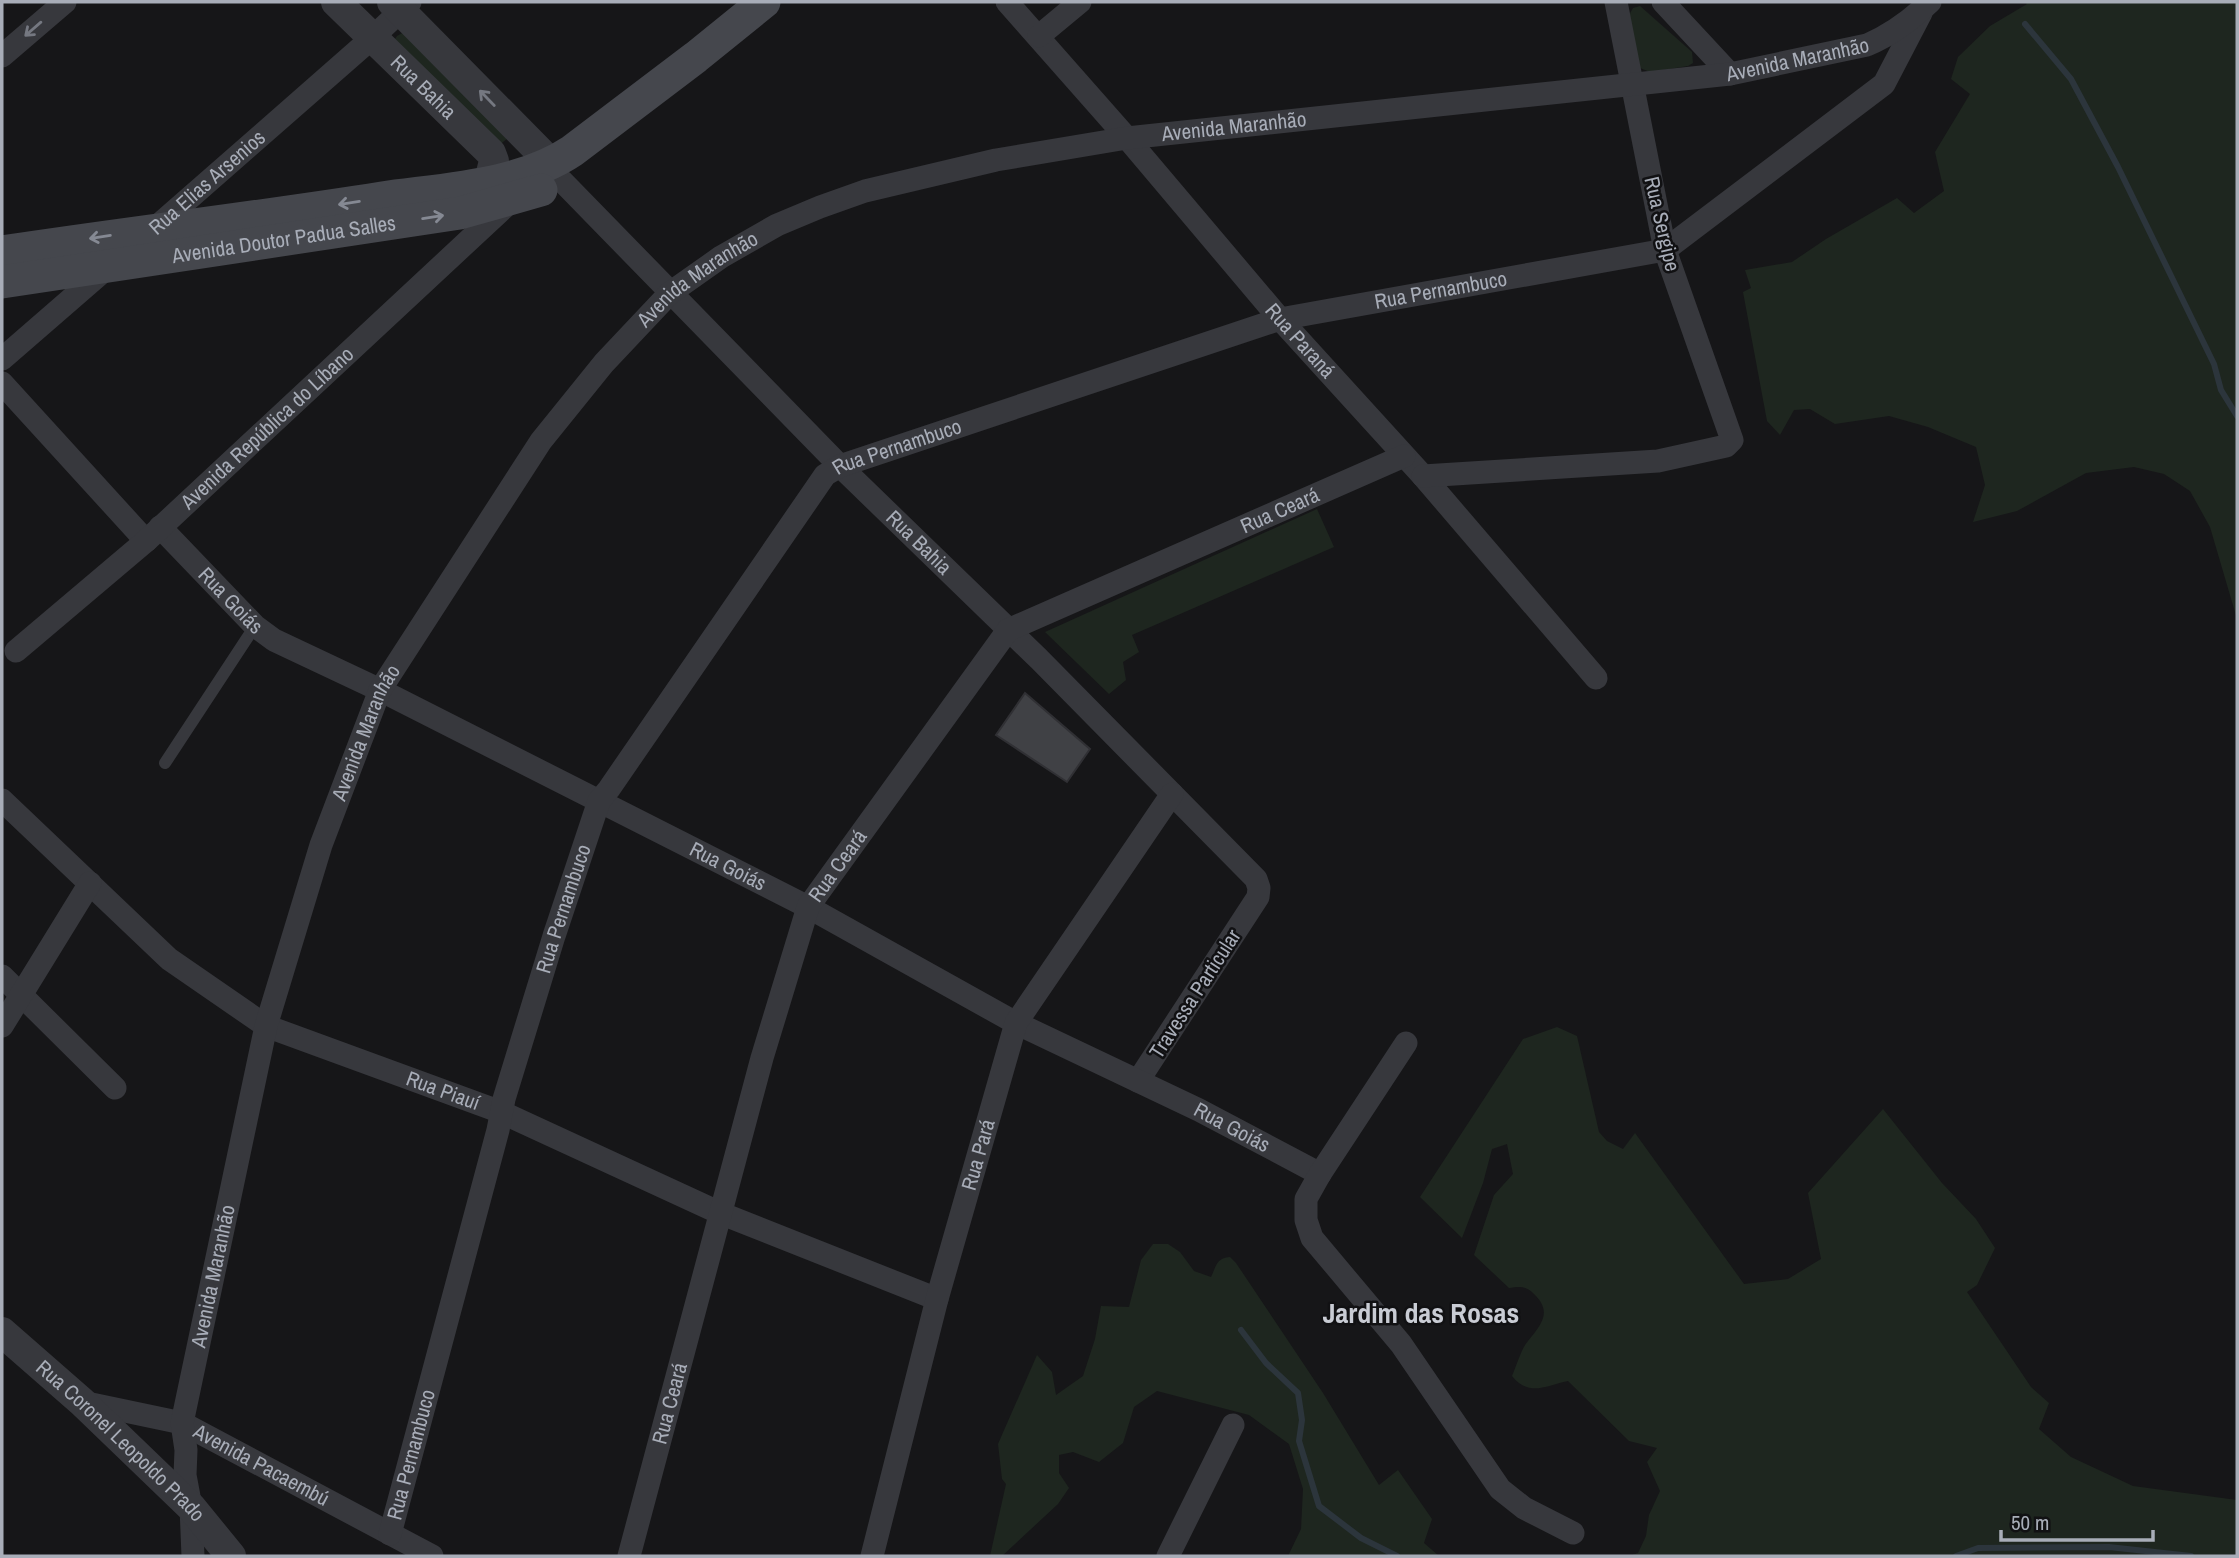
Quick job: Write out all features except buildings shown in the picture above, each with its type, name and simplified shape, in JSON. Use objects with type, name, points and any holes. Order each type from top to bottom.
[{"type":"main road","name":"Avenida Doutor Padua Salles","points":[[2,252],[328,206],[498,178],[557,173],[572,151],[764,2]]},
{"type":"main road","name":"Avenida Doutor Padua Salles","points":[[2,282],[460,213],[498,178]]},
{"type":"street","points":[[2,56],[65,2]]},
{"type":"street","name":"Rua Bahia","points":[[336,2],[373,38],[498,178]]},
{"type":"street","name":"Rua Paraná","points":[[1007,2],[1127,138],[1280,319],[1423,476],[1596,678]]},
{"type":"street","points":[[1039,37],[1080,2]]},
{"type":"street","name":"Rua Sergipe","points":[[1423,476],[1658,461],[1726,446],[1732,440],[1665,250],[1616,2]]},
{"type":"street","name":"Rua Bahia","points":[[401,4],[670,293],[840,466],[1256,879],[1258,897],[1252,906]]},
{"type":"street","name":"Rua Elias Arsenios","points":[[2,359],[106,268],[132,251],[373,38],[401,4]]},
{"type":"street","points":[[1673,5],[1730,74]]},
{"type":"street","name":"Avenida Maranhão","points":[[193,1556],[182,1423],[266,1026],[321,845],[380,690],[541,441],[604,363],[670,293],[721,257],[777,225],[865,191],[996,160],[1127,138],[1730,74],[1867,45],[1893,32],[1927,5]]},
{"type":"street","name":"Rua Pernambuco","points":[[390,1534],[501,1112],[598,801],[610,789],[825,475],[840,466],[1280,319],[1665,250],[1884,84],[1927,5]]},
{"type":"street","points":[[498,178],[503,153],[517,142],[517,130]]},
{"type":"street","name":"Avenida República do Líbano","points":[[16,651],[153,534],[498,178]]},
{"type":"street","name":"Rua Goiás","points":[[2,383],[153,534],[274,640],[380,690],[808,906],[1016,1023],[1199,1110],[1320,1174]]},
{"type":"street","name":"Rua Ceará","points":[[629,1556],[762,1058],[808,906],[1008,630],[1404,456]]},
{"type":"street","name":"Rua Pará","points":[[872,1556],[937,1299],[1016,1023],[1172,794]]},
{"type":"street","name":"Rua Piauí","points":[[2,800],[169,959],[266,1026],[501,1112],[720,1213],[937,1299]]},
{"type":"street","points":[[2,1026],[90,883]]},
{"type":"street","name":"Travessa Particular","points":[[1138,1081],[1252,906]]},
{"type":"street","points":[[2,976],[115,1088]]},
{"type":"street","points":[[1406,1043],[1306,1199],[1306,1220],[1312,1238],[1401,1343],[1500,1489],[1524,1508],[1573,1533]]},
{"type":"street","name":"Rua Coronel Leopoldo Prado","points":[[2,1332],[82,1402],[191,1507],[231,1556]]},
{"type":"street","name":"Avenida Pacaembú","points":[[82,1402],[182,1423],[432,1556]]},
{"type":"street","points":[[1168,1556],[1233,1425]]},
{"type":"lane","points":[[165,763],[255,626]]},
{"type":"shaded area","points":[[2025,2],[2234,2],[2237,5],[2237,619],[2210,527],[2190,491],[2164,474],[2134,467],[2086,473],[2017,511],[1973,522],[1985,485],[1976,447],[1928,427],[1889,416],[1835,424],[1810,409],[1794,410],[1780,435],[1767,421],[1743,292],[1751,288],[1745,270],[1792,262],[1897,198],[1914,213],[1944,191],[1935,152],[1970,94],[1951,79],[1958,57],[1990,26],[2027,4]]},
{"type":"shaded area","points":[[1640,6],[1692,52],[1693,63],[1650,72],[1640,68],[1629,15],[1633,8]]},
{"type":"shaded area","points":[[404,32],[508,138],[498,146],[393,42]]},
{"type":"shaded area","points":[[1317,509],[1334,547],[1132,635],[1139,652],[1123,662],[1126,680],[1109,694],[1045,632]]},
{"type":"shaded area","points":[[1557,1027],[1577,1036],[1599,1132],[1607,1141],[1623,1149],[1635,1133],[1744,1284],[1788,1279],[1821,1259],[1808,1193],[1883,1109],[1942,1183],[1976,1219],[1995,1248],[1977,1285],[1967,1292],[2031,1387],[2049,1403],[2039,1429],[2071,1457],[2133,1486],[2237,1500],[2237,1556],[1629,1556],[1638,1553],[1646,1536],[1649,1515],[1660,1491],[1647,1462],[1657,1448],[1629,1441],[1568,1381],[1531,1388],[1512,1376],[1523,1348],[1541,1324],[1543,1307],[1528,1289],[1509,1288],[1474,1255],[1494,1195],[1513,1174],[1507,1144],[1492,1149],[1483,1183],[1462,1238],[1420,1197],[1523,1039]]},
{"type":"shaded area","points":[[1153,1244],[1168,1244],[1180,1252],[1194,1271],[1211,1277],[1222,1259],[1230,1257],[1236,1263],[1323,1393],[1379,1485],[1398,1470],[1432,1519],[1424,1543],[1439,1556],[1288,1556],[1301,1529],[1303,1489],[1289,1444],[1249,1415],[1157,1391],[1134,1407],[1123,1443],[1099,1462],[1073,1452],[1059,1455],[1059,1473],[1069,1488],[1058,1504],[1002,1556],[990,1556],[1006,1484],[1002,1479],[998,1444],[1037,1355],[1052,1372],[1056,1395],[1083,1376],[1095,1339],[1101,1306],[1129,1307],[1141,1260]]},
{"type":"waterway","points":[[2025,24],[2071,79],[2118,167],[2214,364],[2221,390],[2237,416]]},
{"type":"waterway","points":[[1241,1330],[1266,1363],[1298,1393],[1302,1420],[1299,1441],[1319,1506],[1361,1538],[1397,1556]]},
{"type":"waterway","points":[[1956,1556],[1978,1548],[2109,1547],[2191,1556]]},
{"type":"district","name":"Jardim das Rosas","points":[[1421,1313]]}]
